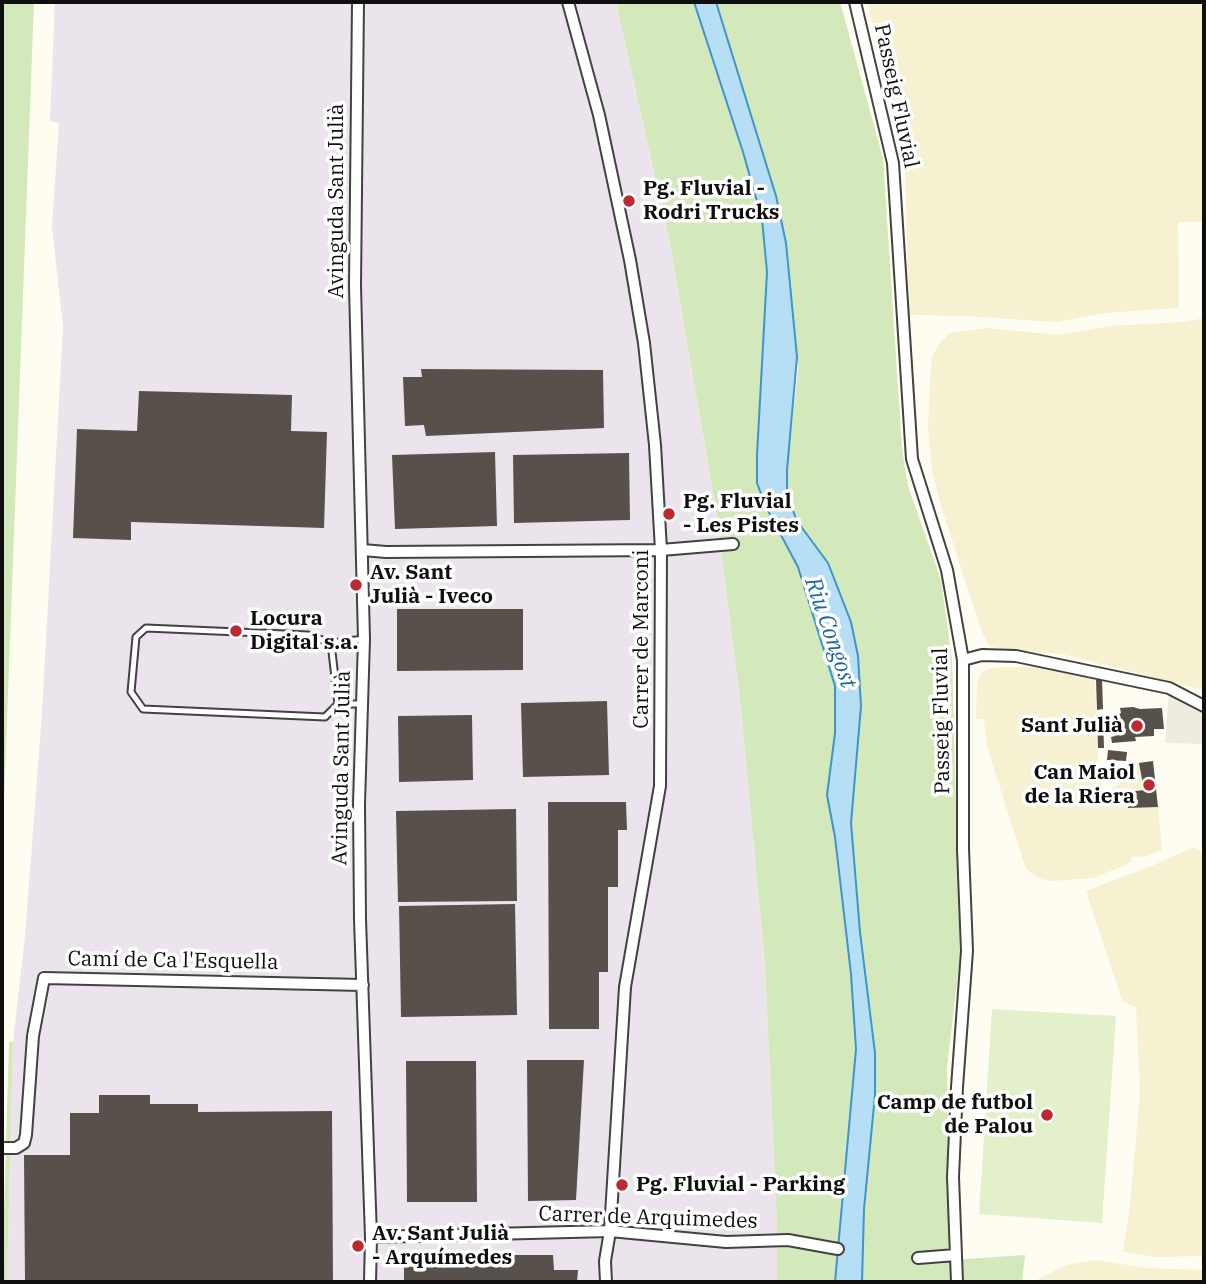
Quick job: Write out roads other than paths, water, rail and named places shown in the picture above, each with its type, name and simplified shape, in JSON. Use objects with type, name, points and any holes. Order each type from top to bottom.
[{"type":"street","name":"Avinguda Sant Julià","points":[[358,2],[355,286],[364,639],[359,804],[372,1237],[370,1282]]},
{"type":"street","name":"Carrer de Marconi","points":[[568,2],[621,208],[644,343],[655,445],[661,550],[660,786],[625,987],[610,1231],[605,1261],[606,1282]]},
{"type":"street","name":"Passeig Fluvial","points":[[855,2],[893,163],[912,459],[947,570],[963,660],[963,849],[967,951],[953,1177],[957,1282]]},
{"type":"street","points":[[363,550],[661,550],[733,544]]},
{"type":"street","points":[[963,660],[982,655],[1016,656],[1169,688],[1204,706]]},
{"type":"street","name":"Camí de Ca l'Esquella","points":[[5,1148],[16,1148],[24,1143],[26,1135],[33,1036],[44,978],[363,985]]},
{"type":"street","name":"Carrer de Arquimedes","points":[[372,1237],[610,1231],[726,1242],[788,1240],[838,1250]]},
{"type":"street","points":[[918,1258],[956,1255]]},
{"type":"lane","points":[[363,704],[338,704],[325,717],[143,709],[131,692],[136,637],[146,628],[308,635],[331,643],[364,639]]},
{"type":"lane","points":[[331,643],[338,704]]},
{"type":"water","name":"Riu Congost","points":[[694,2],[716,2],[776,196],[786,243],[797,357],[787,495],[797,521],[828,563],[851,622],[858,656],[861,706],[851,823],[860,932],[875,1053],[875,1095],[864,1209],[862,1282],[835,1282],[856,1049],[851,974],[835,837],[827,795],[835,733],[835,686],[798,567],[766,507],[757,483],[767,272],[762,219]]},
{"type":"place","name":"Pg. Fluvial - Rodri Trucks","points":[[629,201]]},
{"type":"place","name":"Pg. Fluvial - Les Pistes","points":[[669,514]]},
{"type":"place","name":"Av. Sant Julià - Iveco","points":[[356,585]]},
{"type":"place","name":"Locura Digital s.a.","points":[[236,631]]},
{"type":"place","name":"Sant Julià","points":[[1137,726]]},
{"type":"place","name":"Can Maiol de la Riera","points":[[1149,785]]},
{"type":"place","name":"Camp de futbol de Palou","points":[[1047,1115]]},
{"type":"place","name":"Pg. Fluvial - Parking","points":[[622,1185]]},
{"type":"place","name":"Av. Sant Julià - Arquímedes","points":[[358,1246]]}]
